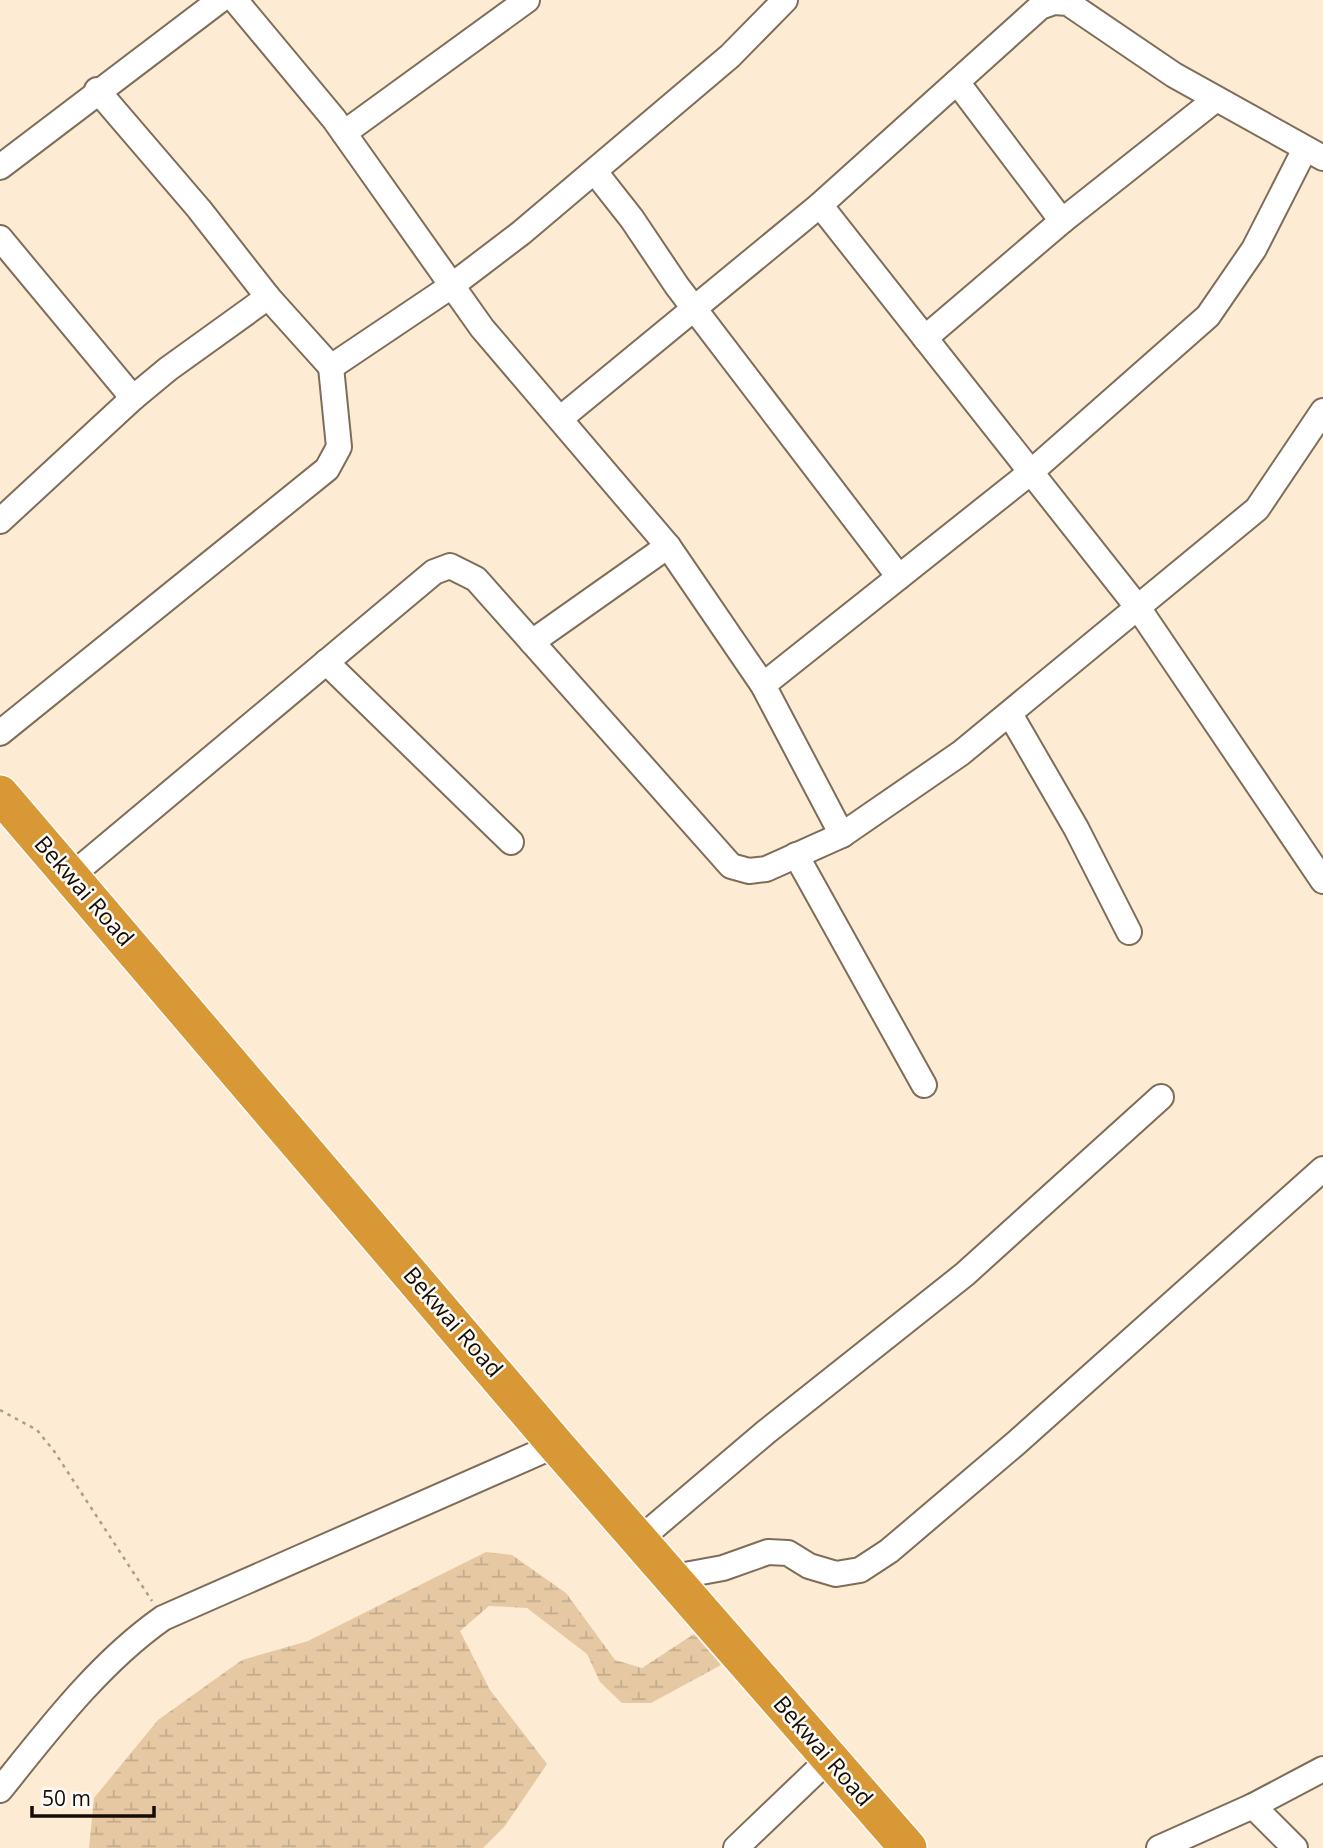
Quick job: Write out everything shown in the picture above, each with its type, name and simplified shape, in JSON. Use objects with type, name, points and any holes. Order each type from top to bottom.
[{"type":"highway","name":"Bekwai Road","points":[[2,799],[72,876],[556,1444],[908,1848]]},
{"type":"street","points":[[0,167],[97,90],[220,0]]},
{"type":"street","points":[[236,0],[344,133],[450,287],[668,546],[763,685],[842,835]]},
{"type":"street","points":[[344,133],[527,0]]},
{"type":"street","points":[[331,367],[450,287],[595,172],[730,56],[785,0]]},
{"type":"street","points":[[561,418],[820,205],[1040,7],[1054,2],[1083,5],[1174,75],[1314,154],[1208,316],[1031,472],[763,685]]},
{"type":"street","points":[[957,82],[1062,221]]},
{"type":"street","points":[[0,733],[327,469],[339,447],[331,367],[268,297],[200,209],[97,90]]},
{"type":"street","points":[[925,338],[1062,221],[1216,99]]},
{"type":"street","points":[[595,172],[900,577]]},
{"type":"street","points":[[820,205],[1139,609],[1323,881]]},
{"type":"street","points":[[0,238],[133,398]]},
{"type":"street","points":[[0,522],[167,369],[268,297]]},
{"type":"street","points":[[72,876],[434,572],[450,566],[476,579],[731,866],[749,871],[766,869],[842,835],[961,753],[1139,609],[1256,509],[1323,411]]},
{"type":"street","points":[[531,642],[668,546]]},
{"type":"street","points":[[326,662],[510,842]]},
{"type":"street","points":[[1010,714],[1076,828],[1129,932]]},
{"type":"street","points":[[796,855],[924,1085]]},
{"type":"street","points":[[640,1539],[766,1432],[965,1274],[1161,1097]]},
{"type":"street","points":[[674,1577],[723,1568],[768,1552],[788,1553],[809,1566],[836,1574],[860,1570],[889,1551],[1015,1444],[1323,1169]]},
{"type":"street","points":[[0,1790],[99,1673],[132,1640],[163,1618],[556,1444]]},
{"type":"street","points":[[736,1848],[830,1758]]},
{"type":"street","points":[[1159,1848],[1253,1806],[1323,1769]]},
{"type":"street","points":[[1253,1806],[1295,1848]]},
{"type":"path","points":[[0,1410],[37,1430],[54,1451],[163,1618]]},
{"type":"green space","points":[[486,1552],[512,1555],[566,1593],[615,1660],[642,1668],[694,1634],[721,1665],[651,1703],[622,1703],[600,1682],[587,1654],[527,1608],[489,1606],[460,1631],[490,1690],[547,1764],[505,1826],[483,1848],[89,1848],[94,1798],[158,1720],[242,1660],[308,1641]]}]
